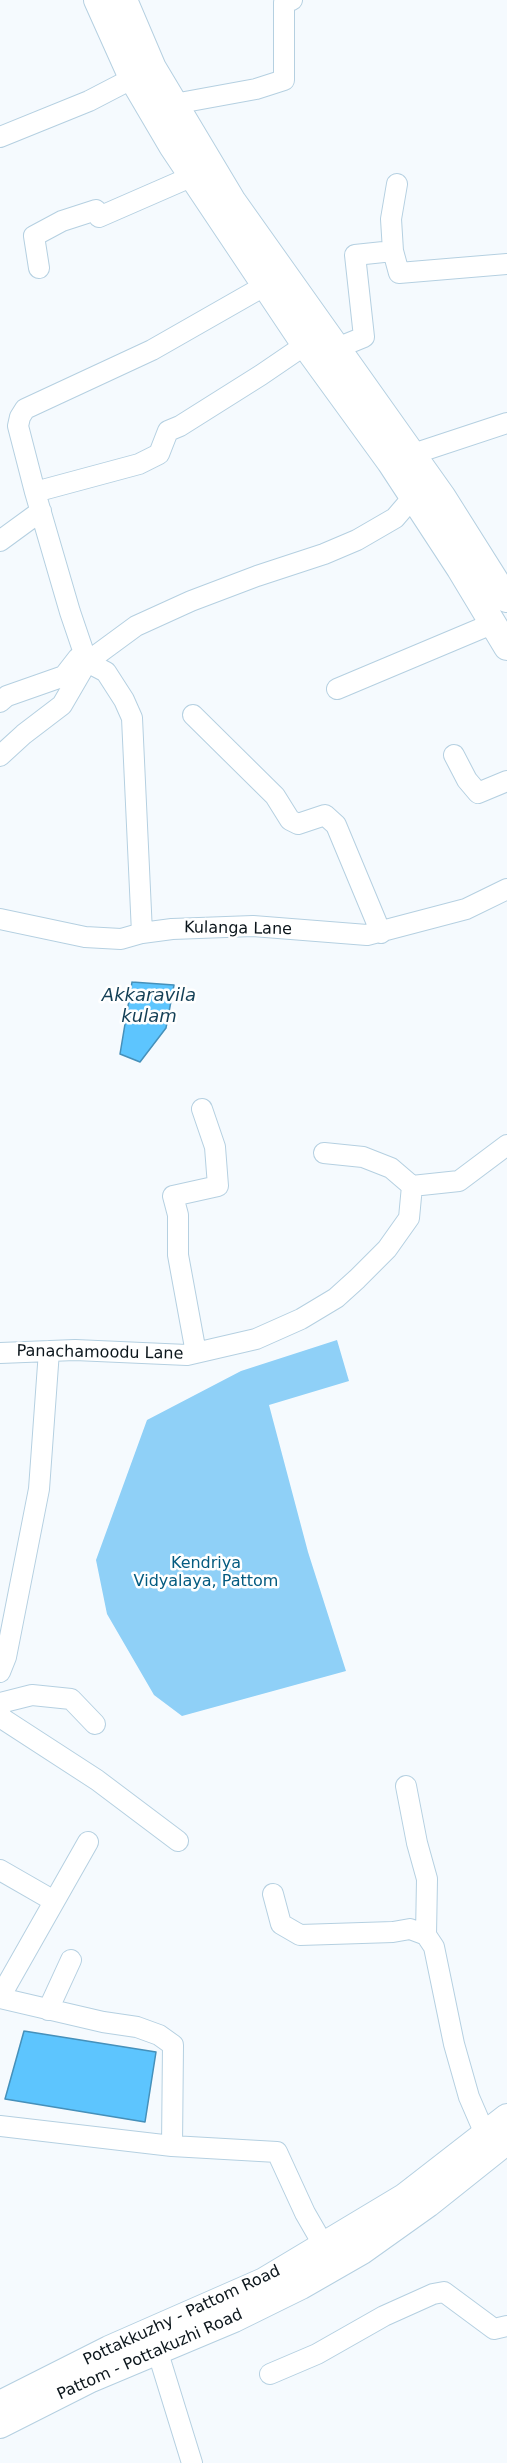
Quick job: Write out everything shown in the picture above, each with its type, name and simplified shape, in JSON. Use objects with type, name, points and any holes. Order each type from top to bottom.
[{"type":"main road","points":[[97,0],[142,73],[193,176],[305,345],[401,458],[442,496],[507,599]]},
{"type":"main road","points":[[124,0],[142,73],[174,104],[232,200],[337,348],[401,458],[413,497],[507,647]]},
{"type":"main road","name":"Pottakkuzhy - Pattom Road","points":[[0,2404],[88,2359],[155,2341],[264,2281],[404,2197],[496,2138],[507,2117]]},
{"type":"main road","name":"Pattom - Pottakuzhi Road","points":[[0,2425],[90,2379],[155,2341],[253,2309],[301,2286],[362,2251],[428,2204],[496,2138]]},
{"type":"street","points":[[174,104],[256,89],[284,80],[284,3],[292,0]]},
{"type":"street","points":[[0,137],[89,101],[142,73]]},
{"type":"street","points":[[39,268],[34,236],[62,221],[96,210],[99,217],[193,176]]},
{"type":"street","points":[[396,184],[391,219],[393,251],[399,273],[507,264]]},
{"type":"street","points":[[337,348],[364,337],[356,255],[393,251]]},
{"type":"street","points":[[142,933],[132,717],[106,672],[86,656],[70,612],[18,426],[20,417],[26,409],[152,350],[266,285]]},
{"type":"street","points":[[0,541],[38,501],[139,464],[159,454],[168,431],[180,426],[252,381],[305,345]]},
{"type":"street","points":[[401,458],[507,423]]},
{"type":"street","points":[[0,702],[7,696],[64,676],[86,656],[136,626],[221,589],[324,554],[357,540],[395,518],[413,497]]},
{"type":"street","points":[[337,689],[494,623]]},
{"type":"street","points":[[0,756],[62,705],[86,656]]},
{"type":"street","points":[[193,715],[275,796],[290,820],[298,824],[325,815],[336,825],[381,933]]},
{"type":"street","points":[[454,755],[467,780],[478,793],[507,781]]},
{"type":"street","name":"Kulanga Lane","points":[[0,919],[85,937],[121,939],[142,933],[172,929],[253,926],[367,935],[466,909],[507,889]]},
{"type":"street","points":[[196,1353],[178,1255],[178,1215],[173,1196],[218,1186],[215,1147],[202,1109]]},
{"type":"street","points":[[324,1153],[363,1157],[391,1168],[412,1186],[459,1181],[507,1145]]},
{"type":"street","name":"Panachamoodu Lane","points":[[0,1353],[49,1351],[187,1355],[256,1339],[301,1319],[336,1298],[387,1249],[409,1218],[412,1186]]},
{"type":"street","points":[[0,1672],[6,1657],[39,1489],[49,1351]]},
{"type":"street","points":[[0,1703],[32,1695],[71,1700],[95,1724]]},
{"type":"street","points":[[0,1714],[3,1719],[97,1780],[178,1842]]},
{"type":"street","points":[[406,1786],[417,1843],[427,1879],[426,1935],[434,1947],[454,2044],[469,2097],[496,2138]]},
{"type":"street","points":[[88,1842],[0,1998],[137,2027],[159,2035],[173,2045],[172,2146]]},
{"type":"street","points":[[0,1870],[54,1901]]},
{"type":"street","points":[[273,1894],[281,1924],[300,1935],[393,1932],[410,1929],[426,1935]]},
{"type":"street","points":[[48,2010],[71,1960]]},
{"type":"street","points":[[0,2126],[172,2146],[277,2152],[305,2213],[324,2246]]},
{"type":"street","points":[[270,2374],[317,2354],[384,2316],[433,2294],[444,2292],[494,2329],[507,2326]]},
{"type":"street","points":[[155,2341],[192,2463]]},
{"type":"green space","name":"Kendriya Vidyalaya, Pattom","points":[[337,1340],[349,1381],[269,1405],[308,1552],[346,1671],[182,1716],[154,1695],[107,1614],[96,1560],[147,1420],[241,1371]]},
{"type":"water","name":"Akkaravila kulam","points":[[132,982],[174,985],[166,1028],[140,1062],[120,1054]]},
{"type":"water","points":[[24,2031],[156,2052],[145,2122],[5,2099]]}]
